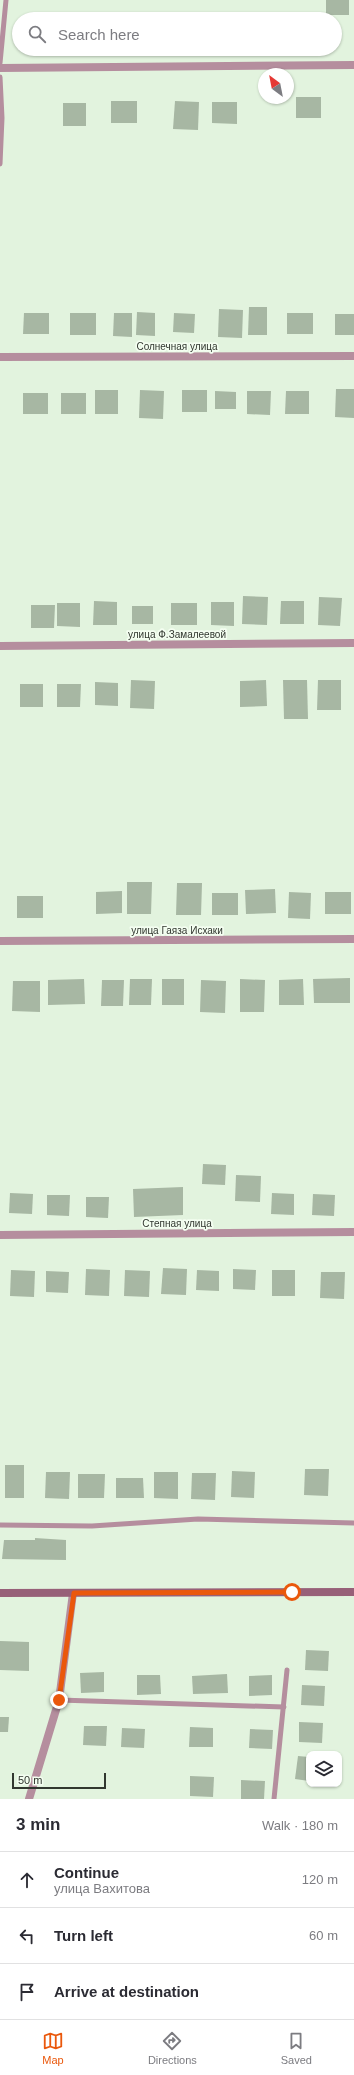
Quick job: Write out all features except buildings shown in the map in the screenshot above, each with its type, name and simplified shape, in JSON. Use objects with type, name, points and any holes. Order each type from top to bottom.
[{"type":"main road","points":[[0,1593],[354,1592]]},
{"type":"street","points":[[0,68],[354,65]]},
{"type":"street","name":"Солнечная улица","points":[[0,357],[354,356]]},
{"type":"street","name":"улица Ф.Замалеевой","points":[[0,646],[354,643]]},
{"type":"street","name":"улица Гаяза Исхаки","points":[[0,941],[354,939]]},
{"type":"street","name":"Степная улица","points":[[0,1235],[354,1232]]},
{"type":"street","points":[[29,1799],[59,1700],[74,1593]]},
{"type":"lane","points":[[0,63],[6,0]]},
{"type":"lane","points":[[0,77],[2,118],[0,164]]},
{"type":"lane","points":[[0,1525],[92,1526],[198,1519],[354,1523]]},
{"type":"lane","points":[[274,1799],[287,1670]]},
{"type":"lane","points":[[59,1700],[284,1707]]},
{"type":"route","points":[[59,1700],[74,1593],[292,1592]]}]
